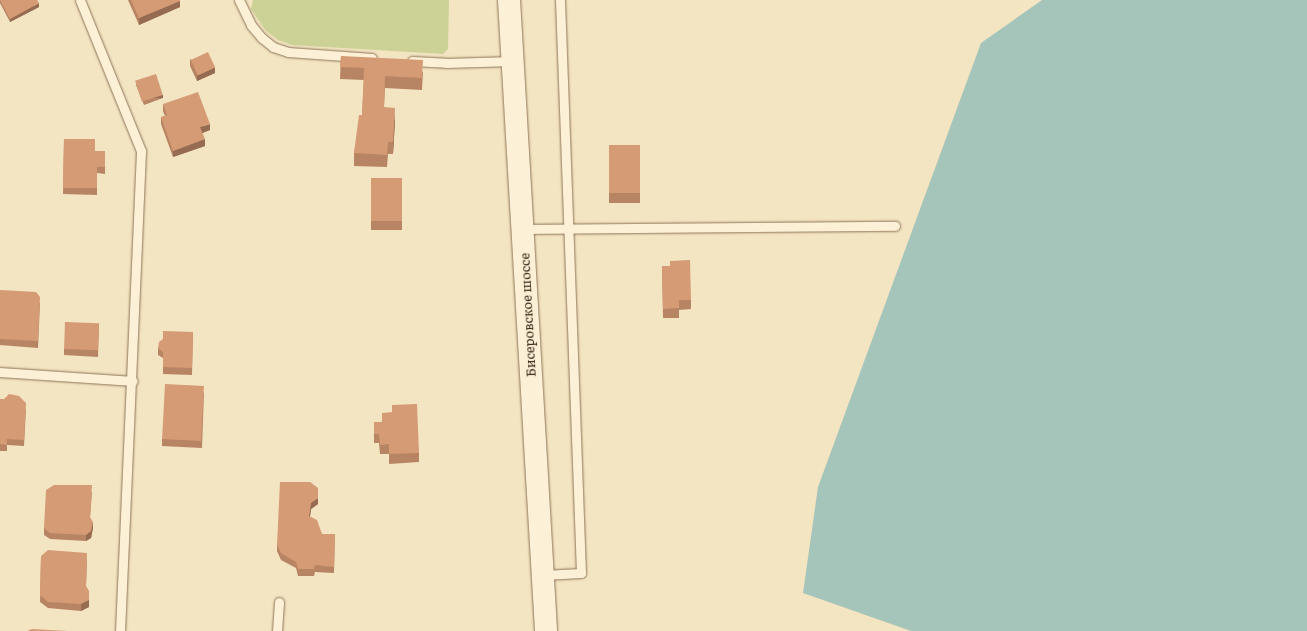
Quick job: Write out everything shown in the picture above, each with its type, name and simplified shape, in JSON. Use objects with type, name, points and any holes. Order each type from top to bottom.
[{"type":"main road","name":"Бисеровское шоссе","points":[[509,0],[546,631]]},
{"type":"lane","points":[[80,0],[141,151],[133,381],[120,631]]},
{"type":"lane","points":[[239,0],[251,25],[262,38],[273,47],[288,52],[382,59]]},
{"type":"lane","points":[[542,575],[581,573],[560,0]]},
{"type":"lane","points":[[398,60],[446,63],[513,61]]},
{"type":"lane","points":[[523,229],[568,227],[895,226]]},
{"type":"lane","points":[[0,372],[133,381]]},
{"type":"lane","points":[[277,631],[279,602]]},
{"type":"green space","points":[[253,0],[449,0],[448,49],[443,54],[292,45],[278,40],[266,31],[251,9]]},
{"type":"water","points":[[1042,0],[1307,0],[1307,631],[911,631],[803,593],[818,487],[981,43]]},
{"type":"building","points":[[0,0],[37,0],[39,3],[10,19]]},
{"type":"building","points":[[131,0],[180,0],[180,1],[139,18]]},
{"type":"building","points":[[208,52],[215,67],[198,75],[191,60]]},
{"type":"building","points":[[341,56],[423,60],[422,78],[385,76],[384,107],[395,108],[393,142],[388,142],[387,155],[354,153],[359,115],[362,115],[364,68],[340,67]]},
{"type":"building","points":[[156,74],[163,95],[142,102],[135,81]]},
{"type":"building","points":[[198,92],[210,124],[200,127],[205,139],[173,151],[161,117],[167,115],[163,104]]},
{"type":"building","points":[[64,139],[95,139],[95,151],[105,151],[105,167],[97,167],[97,188],[63,188]]},
{"type":"building","points":[[609,145],[640,145],[640,193],[609,193]]},
{"type":"building","points":[[371,178],[402,178],[402,221],[371,221]]},
{"type":"building","points":[[690,260],[691,300],[679,300],[679,308],[663,309],[662,266],[670,266],[670,261]]},
{"type":"building","points":[[0,290],[36,292],[40,297],[38,341],[0,339]]},
{"type":"building","points":[[65,322],[99,323],[98,350],[64,349]]},
{"type":"building","points":[[163,331],[193,332],[192,368],[163,367],[163,352],[158,348],[159,342],[163,339]]},
{"type":"building","points":[[165,384],[204,386],[201,441],[162,439]]},
{"type":"building","points":[[9,394],[19,396],[26,403],[24,440],[7,439],[7,445],[0,444],[0,399],[4,399]]},
{"type":"building","points":[[417,404],[419,453],[389,454],[389,444],[380,445],[379,434],[374,434],[374,422],[382,422],[382,413],[392,412],[392,405]]},
{"type":"building","points":[[280,482],[310,482],[318,488],[318,498],[311,503],[309,516],[317,520],[322,534],[335,534],[334,567],[315,565],[314,569],[298,569],[296,562],[281,553],[277,545]]},
{"type":"building","points":[[54,485],[92,485],[90,517],[93,522],[91,531],[86,535],[50,533],[44,528],[46,490]]},
{"type":"building","points":[[48,550],[87,553],[86,586],[89,591],[89,600],[81,604],[48,602],[40,595],[41,556]]},
{"type":"building","points":[[32,629],[68,631],[27,631]]}]
